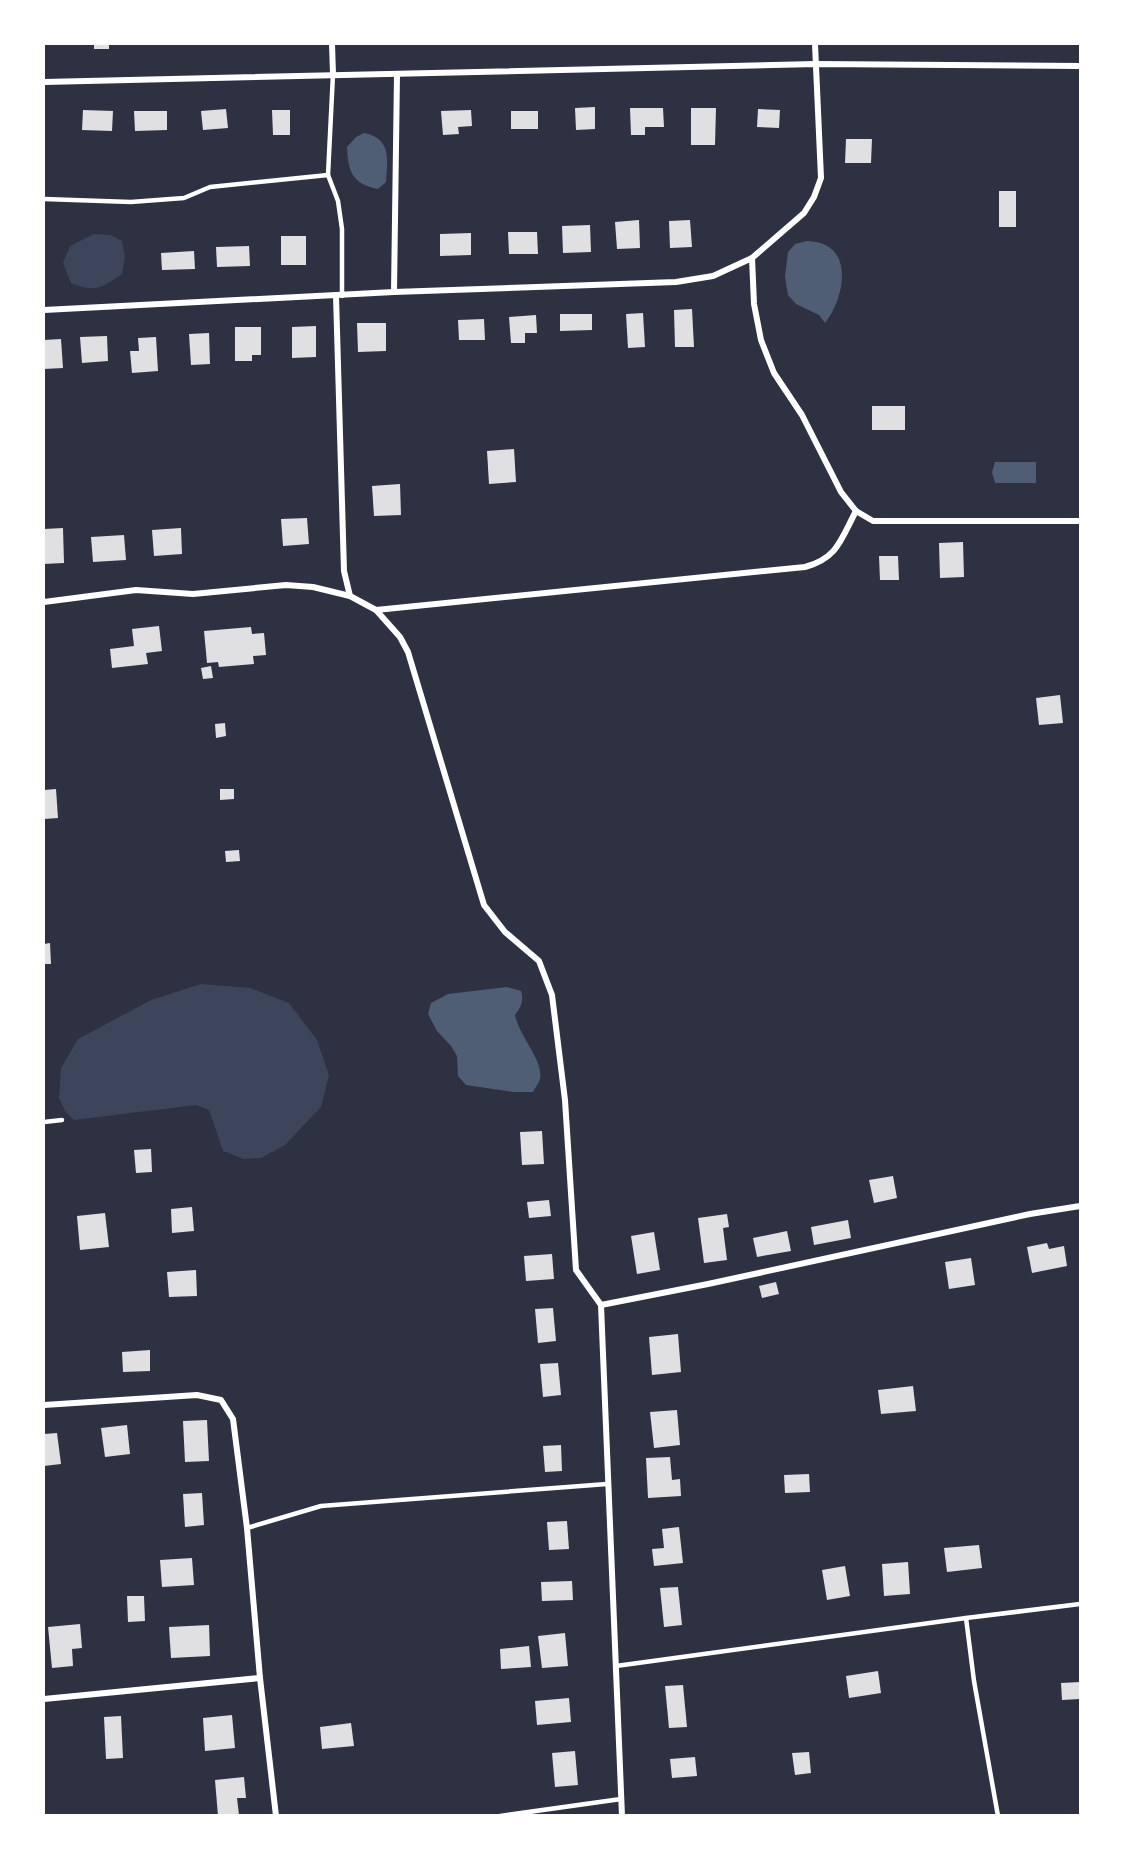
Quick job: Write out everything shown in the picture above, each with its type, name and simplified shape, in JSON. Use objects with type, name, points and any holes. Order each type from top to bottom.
[{"type":"street","points":[[332,44],[333,74]]},
{"type":"street","points":[[44,310],[394,292],[676,282],[713,276],[752,258],[804,213],[813,197],[821,178],[815,44]]},
{"type":"street","points":[[44,82],[816,64],[1080,66]]},
{"type":"street","points":[[394,292],[397,74]]},
{"type":"street","points":[[752,258],[754,304],[761,340],[774,373],[802,414],[841,492],[856,511],[873,521],[1080,521]]},
{"type":"street","points":[[339,296],[344,571],[350,596]]},
{"type":"street","points":[[376,610],[805,567],[822,562],[835,550],[856,511]]},
{"type":"street","points":[[44,602],[136,590],[193,594],[286,585],[313,587],[350,596],[376,610],[400,637],[408,652],[484,905],[505,932],[539,961],[552,995],[565,1100],[576,1270],[601,1305],[622,1815]]},
{"type":"street","points":[[601,1305],[1030,1214],[1080,1206]]},
{"type":"street","points":[[44,1405],[197,1395],[221,1401],[233,1419],[247,1528],[260,1678],[276,1815]]},
{"type":"street","points":[[44,1699],[260,1678]]},
{"type":"lane","points":[[333,74],[328,175],[338,201],[342,229],[339,296]]},
{"type":"lane","points":[[44,199],[131,202],[184,198],[210,187],[328,175]]},
{"type":"lane","points":[[44,1122],[62,1120]]},
{"type":"lane","points":[[247,1528],[321,1506],[607,1484]]},
{"type":"lane","points":[[616,1666],[1080,1604]]},
{"type":"lane","points":[[966,1618],[974,1681],[998,1815]]},
{"type":"lane","points":[[500,1815],[621,1799]]},
{"type":"shaded area","points":[[364,133],[379,140],[386,151],[386,182],[378,189],[362,184],[350,170],[347,147],[356,137]]},
{"type":"shaded area","points":[[94,234],[111,235],[122,241],[125,257],[122,274],[98,288],[86,288],[71,283],[63,263],[70,246]]},
{"type":"shaded area","points":[[807,241],[822,244],[833,250],[842,272],[838,299],[825,323],[819,315],[796,304],[788,295],[785,277],[788,252],[795,244]]},
{"type":"shaded area","points":[[995,462],[1036,462],[1036,483],[995,483],[992,472]]},
{"type":"shaded area","points":[[201,984],[250,988],[289,1003],[317,1040],[329,1075],[321,1107],[285,1145],[261,1158],[244,1159],[223,1151],[209,1110],[196,1105],[74,1120],[65,1111],[59,1098],[61,1068],[78,1039],[151,1000]]},
{"type":"shaded area","points":[[507,987],[521,991],[521,1004],[515,1015],[535,1056],[540,1072],[539,1081],[533,1092],[514,1092],[466,1085],[458,1076],[457,1056],[437,1031],[428,1014],[431,1003],[448,994]]},
{"type":"building","points":[[94,44],[109,44],[109,49],[94,49]]},
{"type":"building","points":[[595,107],[595,129],[576,130],[575,108]]},
{"type":"building","points":[[630,108],[663,108],[664,127],[645,127],[645,135],[631,135]]},
{"type":"building","points":[[691,108],[716,108],[715,145],[691,145]]},
{"type":"building","points":[[226,109],[228,128],[203,130],[201,111]]},
{"type":"building","points":[[758,109],[780,110],[779,128],[757,127]]},
{"type":"building","points":[[83,110],[113,111],[112,131],[82,130]]},
{"type":"building","points":[[272,110],[290,110],[290,135],[273,135]]},
{"type":"building","points":[[471,110],[472,126],[458,127],[459,134],[443,135],[441,111]]},
{"type":"building","points":[[134,111],[167,111],[167,130],[135,131]]},
{"type":"building","points":[[511,111],[538,111],[538,129],[511,129]]},
{"type":"building","points":[[846,139],[872,139],[871,163],[845,163]]},
{"type":"building","points":[[999,191],[1016,191],[1016,227],[999,227]]},
{"type":"building","points":[[639,220],[640,248],[617,249],[615,222]]},
{"type":"building","points":[[690,220],[692,247],[670,248],[669,221]]},
{"type":"building","points":[[590,225],[591,252],[563,253],[562,226]]},
{"type":"building","points":[[508,232],[537,232],[538,254],[509,254]]},
{"type":"building","points":[[471,233],[471,255],[440,256],[440,234]]},
{"type":"building","points":[[281,236],[306,236],[306,265],[281,265]]},
{"type":"building","points":[[249,246],[250,266],[217,267],[216,247]]},
{"type":"building","points":[[194,251],[195,269],[162,270],[161,253]]},
{"type":"building","points":[[692,309],[694,347],[675,347],[674,310]]},
{"type":"building","points":[[643,313],[645,347],[628,348],[626,314]]},
{"type":"building","points":[[560,314],[592,314],[592,330],[560,331]]},
{"type":"building","points":[[536,315],[537,333],[525,333],[525,343],[511,343],[509,317]]},
{"type":"building","points":[[484,319],[485,340],[459,340],[458,320]]},
{"type":"building","points":[[357,323],[386,323],[386,351],[358,352]]},
{"type":"building","points":[[316,326],[316,357],[292,358],[292,327]]},
{"type":"building","points":[[235,327],[261,327],[261,355],[252,355],[252,361],[235,361]]},
{"type":"building","points":[[209,333],[210,364],[191,365],[189,334]]},
{"type":"building","points":[[107,336],[108,361],[82,363],[80,337]]},
{"type":"building","points":[[156,337],[158,371],[132,373],[130,351],[139,351],[138,338]]},
{"type":"building","points":[[61,339],[63,368],[44,369],[44,340]]},
{"type":"building","points":[[872,406],[905,406],[905,430],[872,430]]},
{"type":"building","points":[[514,449],[516,482],[489,484],[487,451]]},
{"type":"building","points":[[400,484],[401,515],[374,516],[372,486]]},
{"type":"building","points":[[307,518],[309,544],[283,546],[281,519]]},
{"type":"building","points":[[63,528],[64,563],[44,564],[44,529]]},
{"type":"building","points":[[181,528],[182,554],[154,556],[152,530]]},
{"type":"building","points":[[124,535],[126,560],[93,562],[91,537]]},
{"type":"building","points":[[963,542],[964,577],[940,578],[939,543]]},
{"type":"building","points":[[879,556],[898,556],[899,580],[880,580]]},
{"type":"building","points":[[159,626],[162,651],[146,653],[148,664],[112,668],[110,649],[134,646],[132,629]]},
{"type":"building","points":[[251,627],[252,634],[264,633],[266,655],[253,656],[254,664],[219,667],[218,662],[207,663],[204,631]]},
{"type":"building","points":[[211,666],[213,678],[203,679],[201,668]]},
{"type":"building","points":[[1060,695],[1063,723],[1039,725],[1036,698]]},
{"type":"building","points":[[225,723],[226,736],[216,738],[215,724]]},
{"type":"building","points":[[56,789],[58,818],[44,819],[44,790]]},
{"type":"building","points":[[220,789],[234,789],[234,799],[220,800]]},
{"type":"building","points":[[239,850],[240,861],[226,862],[225,851]]},
{"type":"building","points":[[50,943],[51,964],[44,964],[44,944]]},
{"type":"building","points":[[542,1131],[544,1164],[522,1165],[520,1132]]},
{"type":"building","points":[[151,1149],[152,1172],[136,1173],[134,1150]]},
{"type":"building","points":[[893,1176],[897,1198],[874,1203],[869,1180]]},
{"type":"building","points":[[549,1200],[551,1216],[529,1218],[527,1202]]},
{"type":"building","points":[[192,1207],[194,1231],[172,1233],[171,1209]]},
{"type":"building","points":[[105,1213],[109,1247],[80,1250],[77,1216]]},
{"type":"building","points":[[727,1214],[729,1227],[723,1228],[727,1260],[704,1263],[698,1218]]},
{"type":"building","points":[[848,1220],[851,1238],[814,1245],[811,1227]]},
{"type":"building","points":[[787,1231],[791,1251],[757,1257],[753,1238]]},
{"type":"building","points":[[654,1232],[660,1270],[637,1274],[631,1236]]},
{"type":"building","points":[[1047,1243],[1049,1249],[1064,1246],[1067,1266],[1032,1273],[1027,1247]]},
{"type":"building","points":[[552,1254],[554,1279],[526,1281],[524,1256]]},
{"type":"building","points":[[971,1258],[975,1285],[949,1289],[945,1262]]},
{"type":"building","points":[[196,1270],[197,1296],[169,1297],[167,1272]]},
{"type":"building","points":[[776,1282],[779,1294],[762,1298],[759,1286]]},
{"type":"building","points":[[553,1308],[556,1341],[538,1343],[535,1309]]},
{"type":"building","points":[[678,1334],[681,1372],[652,1375],[649,1337]]},
{"type":"building","points":[[150,1350],[150,1371],[123,1372],[122,1352]]},
{"type":"building","points":[[558,1363],[561,1395],[543,1397],[540,1364]]},
{"type":"building","points":[[913,1386],[916,1411],[881,1414],[878,1390]]},
{"type":"building","points":[[677,1410],[680,1445],[654,1448],[650,1412]]},
{"type":"building","points":[[207,1420],[209,1461],[185,1462],[183,1421]]},
{"type":"building","points":[[127,1425],[130,1454],[105,1457],[101,1428]]},
{"type":"building","points":[[57,1433],[61,1464],[44,1466],[44,1434]]},
{"type":"building","points":[[561,1445],[562,1471],[545,1472],[543,1446]]},
{"type":"building","points":[[670,1457],[672,1480],[680,1479],[681,1496],[648,1498],[646,1458]]},
{"type":"building","points":[[809,1474],[810,1492],[785,1493],[784,1475]]},
{"type":"building","points":[[202,1493],[204,1525],[185,1527],[183,1494]]},
{"type":"building","points":[[567,1521],[569,1549],[549,1550],[547,1522]]},
{"type":"building","points":[[679,1527],[683,1563],[654,1566],[652,1549],[664,1548],[662,1529]]},
{"type":"building","points":[[979,1545],[982,1568],[947,1572],[944,1548]]},
{"type":"building","points":[[192,1558],[194,1585],[162,1587],[160,1560]]},
{"type":"building","points":[[908,1562],[910,1594],[884,1596],[882,1564]]},
{"type":"building","points":[[845,1566],[850,1596],[827,1600],[822,1570]]},
{"type":"building","points":[[572,1581],[573,1600],[542,1601],[541,1582]]},
{"type":"building","points":[[678,1587],[682,1625],[664,1627],[660,1588]]},
{"type":"building","points":[[127,1596],[144,1596],[145,1621],[128,1622]]},
{"type":"building","points":[[80,1624],[82,1648],[72,1649],[73,1666],[52,1668],[48,1627]]},
{"type":"building","points":[[209,1625],[210,1656],[171,1658],[169,1627]]},
{"type":"building","points":[[565,1633],[568,1666],[542,1668],[538,1636]]},
{"type":"building","points":[[529,1646],[531,1667],[501,1669],[500,1649]]},
{"type":"building","points":[[878,1671],[881,1693],[849,1698],[846,1676]]},
{"type":"building","points":[[1080,1682],[1080,1699],[1062,1700],[1061,1683]]},
{"type":"building","points":[[683,1685],[687,1727],[669,1728],[665,1686]]},
{"type":"building","points":[[569,1698],[571,1722],[537,1725],[535,1701]]},
{"type":"building","points":[[232,1715],[235,1748],[205,1751],[203,1718]]},
{"type":"building","points":[[121,1716],[123,1758],[106,1759],[104,1717]]},
{"type":"building","points":[[351,1723],[354,1746],[322,1749],[320,1727]]},
{"type":"building","points":[[575,1751],[578,1785],[555,1787],[552,1753]]},
{"type":"building","points":[[809,1752],[811,1773],[795,1775],[792,1753]]},
{"type":"building","points":[[695,1757],[697,1776],[672,1778],[670,1759]]},
{"type":"building","points":[[244,1777],[246,1798],[237,1798],[239,1815],[218,1816],[215,1780]]}]
